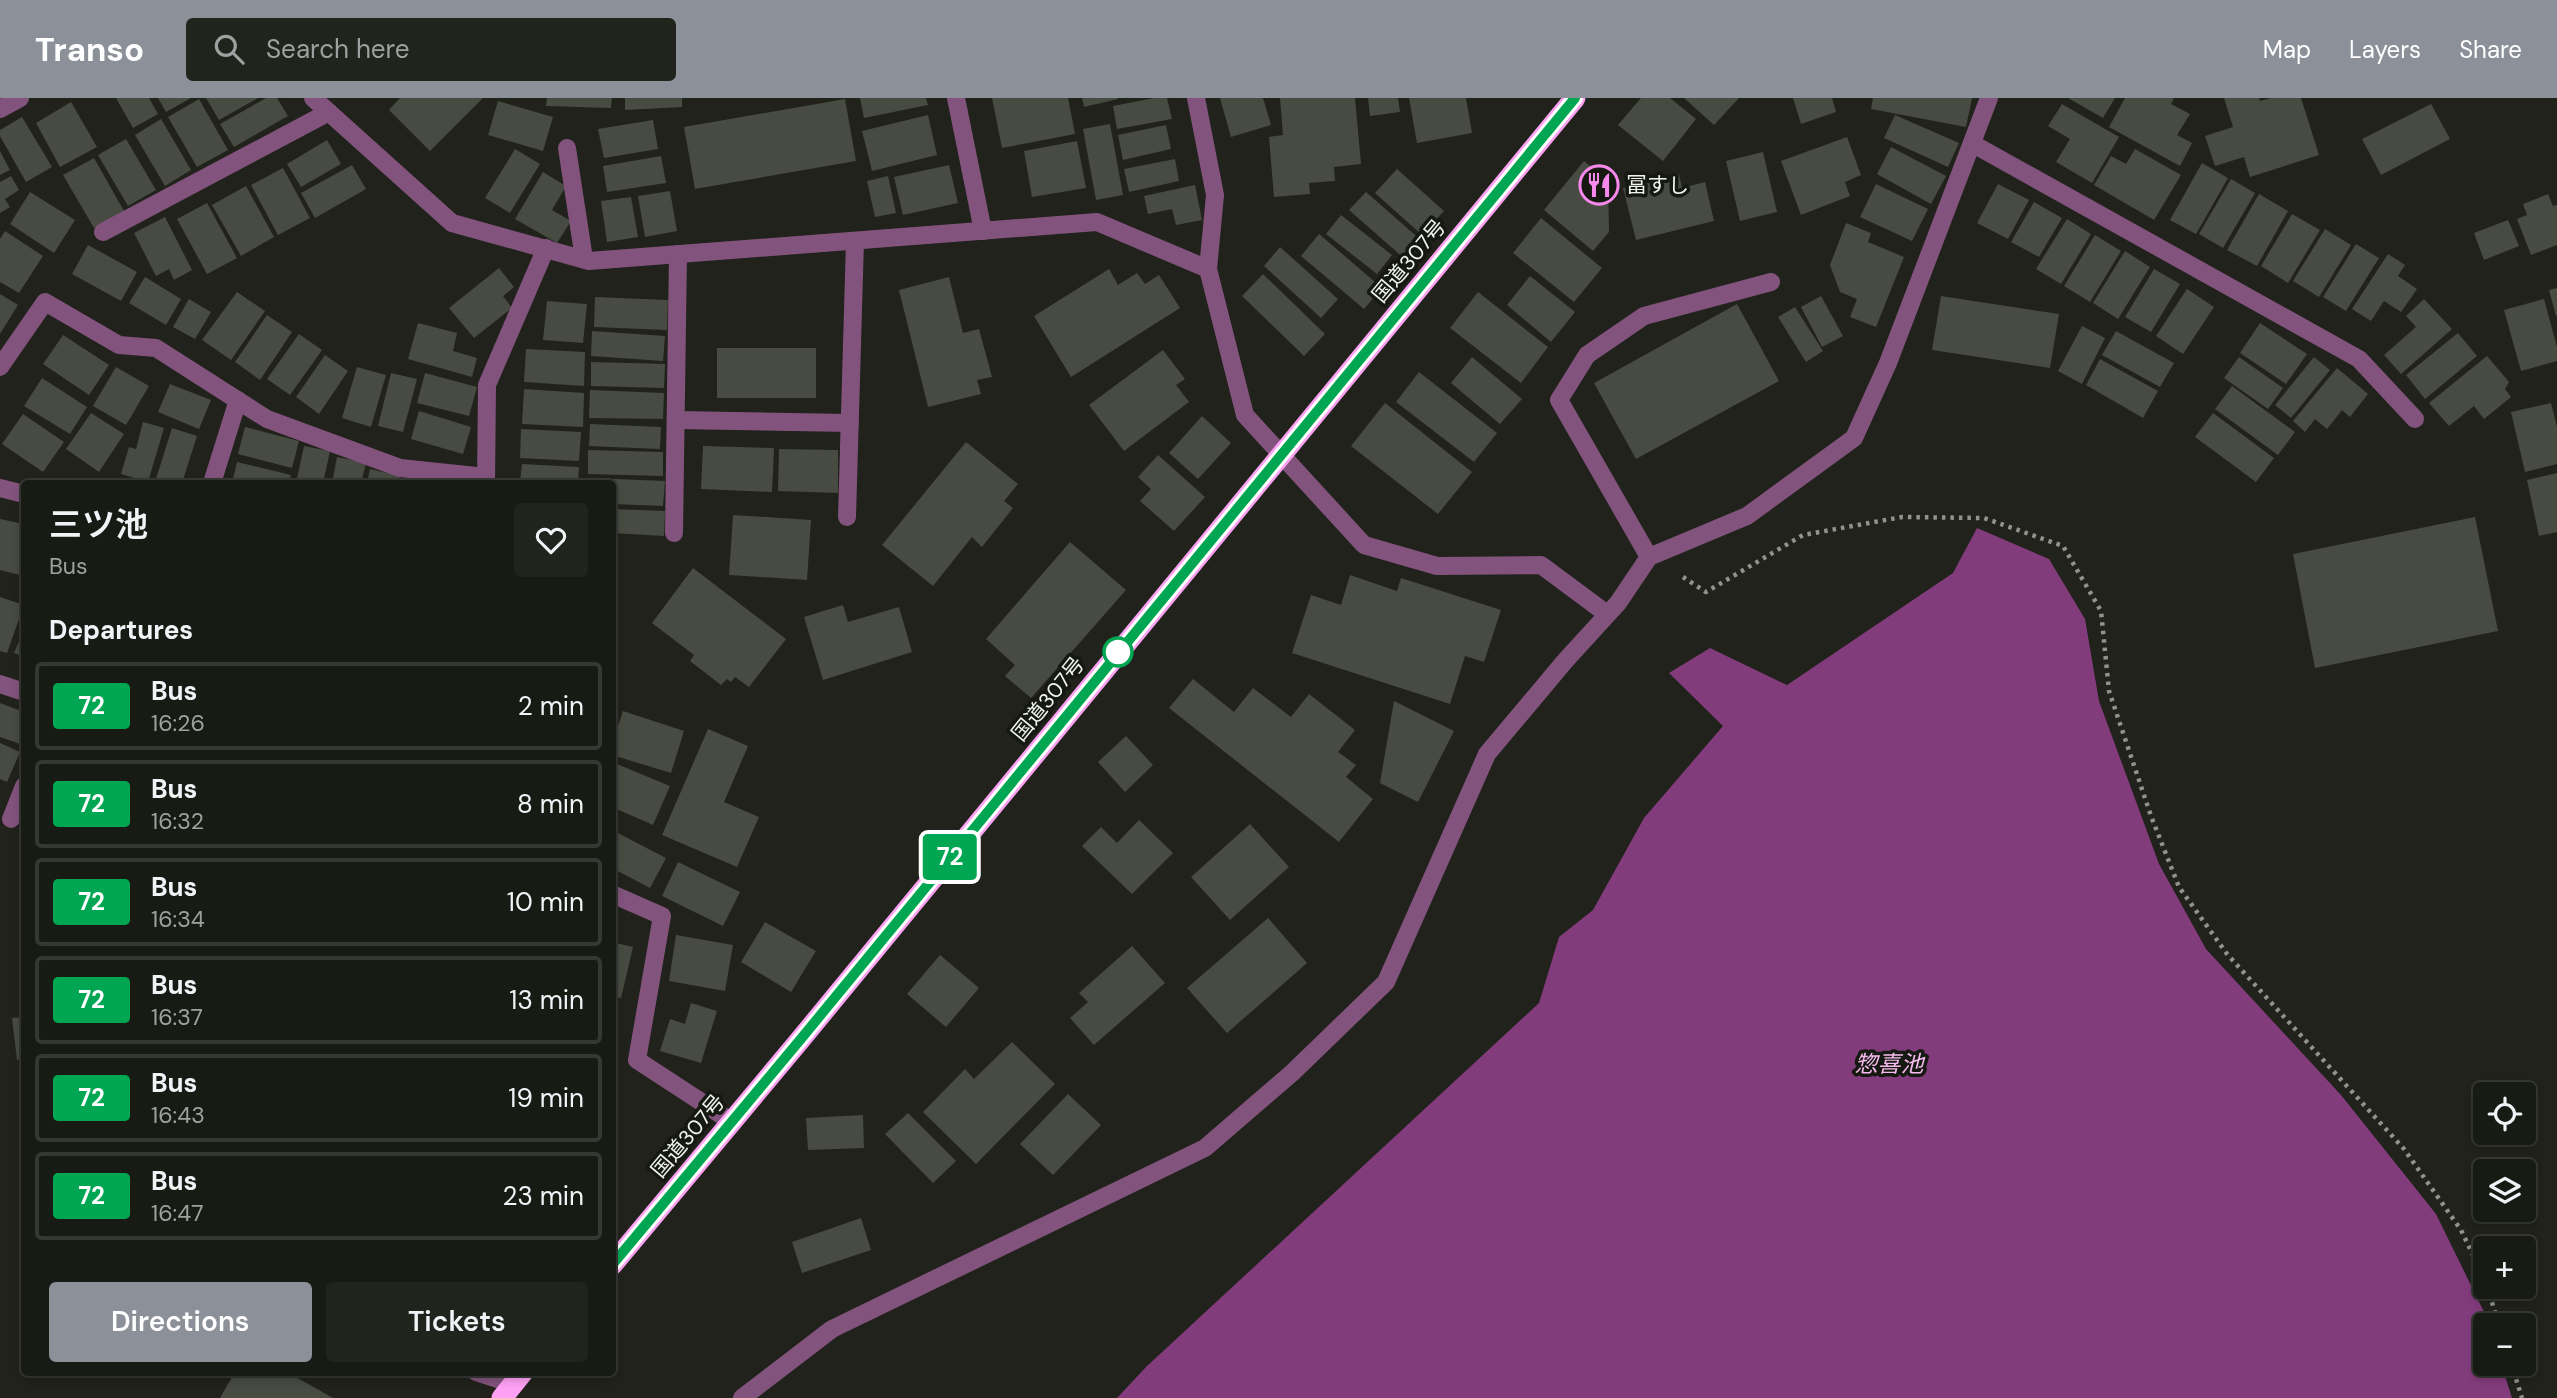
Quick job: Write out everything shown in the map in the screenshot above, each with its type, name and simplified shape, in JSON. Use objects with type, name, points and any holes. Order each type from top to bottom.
[{"type":"highway","name":"国道307号","points":[[616,1260],[1575,98]]},
{"type":"street","points":[[0,109],[20,98]]},
{"type":"street","points":[[313,98],[452,223],[589,261],[1097,222],[1208,269]]},
{"type":"street","points":[[956,98],[983,231]]},
{"type":"street","points":[[1196,98],[1215,195],[1208,269],[1245,415],[1364,545],[1437,566],[1541,565],[1607,614]]},
{"type":"street","points":[[742,1398],[832,1329],[1205,1148],[1292,1073],[1386,982],[1488,754],[1565,660],[1618,603],[1649,557],[1747,516],[1854,438],[1888,363],[1989,98]]},
{"type":"street","points":[[103,232],[329,112]]},
{"type":"street","points":[[1973,144],[2359,359],[2415,419]]},
{"type":"street","points":[[567,148],[584,260]]},
{"type":"street","points":[[847,517],[855,241]]},
{"type":"street","points":[[0,367],[46,302],[119,345],[156,348],[268,419],[400,468],[486,480],[487,385],[546,248]]},
{"type":"street","points":[[674,533],[678,254]]},
{"type":"street","points":[[1649,557],[1559,400],[1587,355],[1644,316],[1770,282]]},
{"type":"street","points":[[213,480],[238,400]]},
{"type":"street","points":[[676,420],[850,423]]},
{"type":"street","points":[[0,488],[21,493]]},
{"type":"street","points":[[0,684],[21,691]]},
{"type":"street","points":[[11,819],[21,794]]},
{"type":"street","points":[[616,896],[662,916],[637,1060],[732,1122]]},
{"type":"street","points":[[487,1376],[513,1385]]},
{"type":"path","points":[[1649,557],[1706,592],[1803,535],[1902,517],[1984,518],[2063,547],[2101,611],[2109,691],[2151,816],[2179,887],[2227,954],[2404,1149],[2461,1230],[2473,1255]]},
{"type":"path","points":[[2515,1376],[2522,1398]]},
{"type":"water","name":"惣喜池","points":[[1977,528],[2049,559],[2085,619],[2099,701],[2159,864],[2206,949],[2341,1095],[2436,1214],[2473,1290],[2473,1299],[2477,1299],[2484,1313],[2473,1313],[2473,1376],[2505,1376],[2512,1398],[1117,1398],[1146,1367],[1539,1003],[1559,937],[1593,910],[1644,818],[1723,726],[1669,673],[1710,648],[1787,685],[1953,573]]},
{"type":"building","points":[[116,98],[149,98],[158,114],[133,128]]},
{"type":"building","points":[[158,98],[191,98],[166,112]]},
{"type":"building","points":[[206,98],[258,98],[219,120]]},
{"type":"building","points":[[266,98],[277,98],[288,116],[234,147],[220,124]]},
{"type":"building","points":[[400,98],[483,98],[430,151],[389,110]]},
{"type":"building","points":[[547,98],[612,98],[611,108],[546,106]]},
{"type":"building","points":[[625,98],[682,98],[682,107],[625,110]]},
{"type":"building","points":[[860,98],[926,98],[928,105],[864,118]]},
{"type":"building","points":[[992,98],[1068,98],[1075,134],[1002,148]]},
{"type":"building","points":[[1082,98],[1118,98],[1118,99],[1084,107]]},
{"type":"building","points":[[1167,98],[1172,119],[1117,129],[1113,106]]},
{"type":"building","points":[[1220,98],[1263,98],[1271,125],[1231,137]]},
{"type":"building","points":[[1280,98],[1355,98],[1361,164],[1334,167],[1335,181],[1309,183],[1310,194],[1274,197],[1269,137],[1283,135]]},
{"type":"building","points":[[1368,98],[1398,98],[1400,112],[1370,116]]},
{"type":"building","points":[[1409,98],[1466,98],[1472,133],[1417,143]]},
{"type":"building","points":[[1641,98],[1670,98],[1696,119],[1663,161],[1618,125]]},
{"type":"building","points":[[1684,98],[1739,98],[1714,125]]},
{"type":"building","points":[[1793,98],[1832,98],[1836,112],[1801,124]]},
{"type":"building","points":[[1873,98],[1972,98],[1966,127],[1871,109]]},
{"type":"building","points":[[2068,98],[2115,98],[2103,118]]},
{"type":"building","points":[[2125,98],[2174,98],[2171,104],[2190,114],[2177,135],[2192,143],[2180,166],[2109,127]]},
{"type":"building","points":[[2224,98],[2259,98],[2260,101],[2271,98],[2301,98],[2319,155],[2250,177],[2244,157],[2215,166],[2205,136],[2233,127]]},
{"type":"building","points":[[199,99],[228,150],[197,167],[168,117]]},
{"type":"building","points":[[845,99],[856,161],[695,189],[684,127]]},
{"type":"building","points":[[498,101],[553,117],[543,151],[488,135]]},
{"type":"building","points":[[71,102],[97,147],[60,167],[36,123]]},
{"type":"building","points":[[2062,104],[2119,137],[2092,183],[2056,162],[2070,139],[2048,126]]},
{"type":"building","points":[[2431,104],[2450,139],[2381,175],[2362,139]]},
{"type":"building","points":[[928,115],[937,155],[872,171],[862,131]]},
{"type":"building","points":[[1895,115],[1959,143],[1948,167],[1884,138]]},
{"type":"building","points":[[22,117],[52,167],[26,182],[0,136],[0,130]]},
{"type":"building","points":[[161,119],[191,170],[165,186],[135,135]]},
{"type":"building","points":[[653,120],[658,149],[604,158],[598,129]]},
{"type":"building","points":[[1110,124],[1123,195],[1096,200],[1083,129]]},
{"type":"building","points":[[1166,125],[1171,149],[1123,160],[1118,135]]},
{"type":"building","points":[[1847,137],[1861,175],[1845,182],[1850,196],[1801,215],[1781,161]]},
{"type":"building","points":[[126,139],[156,190],[128,206],[98,155]]},
{"type":"building","points":[[327,140],[341,164],[301,187],[287,164]]},
{"type":"building","points":[[1077,141],[1086,188],[1032,197],[1024,151]]},
{"type":"building","points":[[1891,147],[1946,176],[1931,204],[1877,174]]},
{"type":"building","points":[[515,149],[540,164],[510,213],[485,198]]},
{"type":"building","points":[[2135,149],[2181,175],[2154,220],[2094,185],[2111,156],[2126,164]]},
{"type":"building","points":[[0,151],[10,170],[0,175]]},
{"type":"building","points":[[1763,152],[1777,212],[1740,221],[1726,161]]},
{"type":"building","points":[[661,156],[666,183],[607,192],[603,166]]},
{"type":"building","points":[[94,158],[124,211],[94,228],[63,175]]},
{"type":"building","points":[[1175,159],[1179,181],[1129,192],[1124,169]]},
{"type":"building","points":[[1584,161],[1608,181],[1609,232],[1593,251],[1544,210]]},
{"type":"building","points":[[2202,163],[2228,178],[2196,234],[2170,220]]},
{"type":"building","points":[[352,165],[366,189],[315,218],[301,193]]},
{"type":"building","points":[[949,165],[958,203],[903,215],[894,177]]},
{"type":"building","points":[[283,168],[310,218],[278,235],[251,185]]},
{"type":"building","points":[[1397,169],[1444,211],[1422,235],[1375,193]]},
{"type":"building","points":[[543,172],[566,186],[552,210],[571,221],[557,243],[515,219]]},
{"type":"building","points":[[1679,174],[1682,188],[1705,182],[1714,221],[1636,240],[1623,188]]},
{"type":"building","points":[[11,176],[19,190],[5,199],[10,207],[0,213],[0,182]]},
{"type":"building","points":[[888,176],[896,213],[875,217],[867,181]]},
{"type":"building","points":[[2231,179],[2255,193],[2223,248],[2199,234]]},
{"type":"building","points":[[1876,184],[1928,209],[1912,241],[1860,217]]},
{"type":"building","points":[[1998,184],[2029,200],[2008,239],[1977,223]]},
{"type":"building","points":[[1195,185],[1202,220],[1176,225],[1172,209],[1148,214],[1144,196]]},
{"type":"building","points":[[246,186],[274,237],[241,256],[212,205]]},
{"type":"building","points":[[670,191],[677,231],[645,237],[638,196]]},
{"type":"building","points":[[30,192],[75,220],[54,253],[10,224]]},
{"type":"building","points":[[1366,192],[1423,242],[1406,260],[1349,210]]},
{"type":"building","points":[[2259,194],[2288,211],[2257,266],[2227,250]]},
{"type":"building","points":[[2548,194],[2553,206],[2557,205],[2557,245],[2531,255],[2517,219],[2527,215],[2523,204]]},
{"type":"building","points":[[631,197],[638,237],[607,242],[601,201]]},
{"type":"building","points":[[2034,202],[2062,218],[2039,257],[2011,242]]},
{"type":"building","points":[[207,203],[237,258],[207,274],[177,219]]},
{"type":"building","points":[[2292,214],[2320,230],[2288,283],[2261,266]]},
{"type":"building","points":[[1341,215],[1392,255],[1377,274],[1326,234]]},
{"type":"building","points":[[165,217],[192,270],[174,280],[169,269],[156,276],[134,233]]},
{"type":"building","points":[[1541,218],[1602,268],[1574,302],[1513,253]]},
{"type":"building","points":[[2067,219],[2091,234],[2061,284],[2036,269]]},
{"type":"building","points":[[2508,220],[2519,246],[2484,260],[2474,233]]},
{"type":"building","points":[[1846,223],[1871,233],[1868,242],[1904,257],[1876,327],[1850,317],[1857,299],[1840,292],[1830,265]]},
{"type":"building","points":[[2325,229],[2351,245],[2319,297],[2293,281]]},
{"type":"building","points":[[5,231],[43,256],[19,293],[0,282],[0,239]]},
{"type":"building","points":[[1319,234],[1382,288],[1364,309],[1301,256]]},
{"type":"building","points":[[2095,235],[2121,251],[2090,302],[2064,286]]},
{"type":"building","points":[[2356,244],[2379,258],[2346,311],[2323,297]]},
{"type":"building","points":[[88,245],[137,272],[121,301],[72,274]]},
{"type":"building","points":[[1280,247],[1338,299],[1321,318],[1264,266]]},
{"type":"building","points":[[2125,251],[2150,267],[2118,319],[2093,303]]},
{"type":"building","points":[[2388,254],[2405,265],[2398,276],[2417,289],[2401,312],[2384,301],[2371,321],[2352,309]]},
{"type":"building","points":[[499,268],[514,287],[503,296],[512,308],[474,338],[449,308]]},
{"type":"building","points":[[1109,269],[1118,285],[1137,273],[1145,284],[1159,275],[1180,308],[1071,377],[1034,316]]},
{"type":"building","points":[[2154,269],[2180,284],[2151,332],[2125,317]]},
{"type":"building","points":[[1263,274],[1325,334],[1304,356],[1242,296]]},
{"type":"building","points":[[1530,276],[1575,312],[1551,342],[1507,305]]},
{"type":"building","points":[[145,277],[181,299],[166,325],[129,303]]},
{"type":"building","points":[[949,277],[963,333],[979,329],[992,377],[977,380],[981,394],[928,407],[899,290]]},
{"type":"building","points":[[2557,288],[2557,316],[2556,316],[2549,290]]},
{"type":"building","points":[[2187,289],[2214,307],[2183,354],[2156,336]]},
{"type":"building","points":[[237,292],[265,311],[231,360],[202,340]]},
{"type":"building","points":[[1478,292],[1548,347],[1521,383],[1450,328]]},
{"type":"building","points":[[0,294],[18,305],[0,334]]},
{"type":"building","points":[[1821,296],[1843,336],[1822,347],[1801,307]]},
{"type":"building","points":[[1941,296],[2059,314],[2050,368],[1932,350]]},
{"type":"building","points":[[595,297],[668,300],[667,330],[594,327]]},
{"type":"building","points":[[189,299],[211,312],[195,339],[173,327]]},
{"type":"building","points":[[2424,299],[2452,329],[2401,374],[2384,355],[2416,327],[2406,316]]},
{"type":"building","points":[[2544,299],[2557,347],[2557,361],[2521,371],[2504,310]]},
{"type":"building","points":[[547,301],[587,304],[583,343],[543,340]]},
{"type":"building","points":[[1737,304],[1779,381],[1636,459],[1594,383]]},
{"type":"building","points":[[1795,307],[1823,351],[1806,362],[1778,317]]},
{"type":"building","points":[[267,315],[292,332],[260,380],[235,362]]},
{"type":"building","points":[[418,323],[457,333],[453,351],[477,358],[472,377],[408,359]]},
{"type":"building","points":[[2260,323],[2307,354],[2286,384],[2240,353]]},
{"type":"building","points":[[2082,326],[2105,338],[2082,384],[2058,371]]},
{"type":"building","points":[[592,331],[665,336],[663,361],[591,356]]},
{"type":"building","points":[[2116,331],[2174,363],[2160,387],[2102,355]]},
{"type":"building","points":[[2458,333],[2477,356],[2425,399],[2406,375]]},
{"type":"building","points":[[299,334],[322,350],[290,395],[267,379]]},
{"type":"building","points":[[63,335],[109,365],[89,395],[43,364]]},
{"type":"building","points":[[717,348],[816,348],[816,398],[717,398]]},
{"type":"building","points":[[526,349],[585,352],[584,386],[524,382]]},
{"type":"building","points":[[1163,350],[1185,379],[1176,385],[1189,402],[1124,451],[1089,405]]},
{"type":"building","points":[[325,355],[348,371],[319,414],[296,397]]},
{"type":"building","points":[[2487,356],[2509,382],[2505,389],[2511,397],[2484,419],[2474,406],[2449,426],[2429,403]]},
{"type":"building","points":[[1472,357],[1522,399],[1500,424],[1451,383]]},
{"type":"building","points":[[2239,357],[2283,388],[2268,409],[2224,378]]},
{"type":"building","points":[[2314,357],[2330,370],[2291,418],[2275,405]]},
{"type":"building","points":[[2100,359],[2158,391],[2143,418],[2086,385]]},
{"type":"building","points":[[591,362],[665,364],[664,388],[591,386]]},
{"type":"building","points":[[116,367],[149,386],[126,425],[93,406]]},
{"type":"building","points":[[357,367],[386,375],[371,427],[342,418]]},
{"type":"building","points":[[2337,368],[2368,394],[2350,417],[2342,410],[2327,429],[2315,419],[2305,432],[2293,421]]},
{"type":"building","points":[[1419,372],[1497,433],[1474,462],[1396,402]]},
{"type":"building","points":[[391,373],[417,379],[403,432],[378,426]]},
{"type":"building","points":[[425,373],[477,387],[469,416],[417,403]]},
{"type":"building","points":[[42,378],[87,407],[70,434],[24,406]]},
{"type":"building","points":[[170,384],[211,400],[199,429],[158,412]]},
{"type":"building","points":[[2232,386],[2295,432],[2278,455],[2215,409]]},
{"type":"building","points":[[524,389],[584,393],[583,427],[522,424]]},
{"type":"building","points":[[590,390],[664,393],[663,419],[589,418]]},
{"type":"building","points":[[1385,403],[1472,472],[1438,514],[1351,446]]},
{"type":"building","points":[[2551,403],[2557,427],[2557,464],[2525,472],[2511,412]]},
{"type":"building","points":[[419,411],[471,427],[463,454],[411,439]]},
{"type":"building","points":[[91,413],[124,434],[99,472],[66,449]]},
{"type":"building","points":[[2213,413],[2274,458],[2256,482],[2195,437]]},
{"type":"building","points":[[23,414],[64,442],[43,472],[2,444]]},
{"type":"building","points":[[1202,416],[1231,443],[1198,479],[1169,453]]},
{"type":"building","points":[[143,422],[164,428],[149,480],[121,474],[129,447],[136,449]]},
{"type":"building","points":[[590,424],[661,427],[660,449],[589,446]]},
{"type":"building","points":[[245,427],[299,441],[292,468],[238,454]]},
{"type":"building","points":[[172,428],[197,436],[183,480],[156,480]]},
{"type":"building","points":[[521,429],[581,432],[579,461],[520,458]]},
{"type":"building","points":[[966,442],[1018,484],[1004,501],[1013,508],[982,547],[972,537],[933,586],[882,545]]},
{"type":"building","points":[[304,446],[330,451],[324,480],[297,480]]},
{"type":"building","points":[[703,446],[774,448],[772,492],[701,489]]},
{"type":"building","points":[[779,449],[838,450],[838,493],[778,491]]},
{"type":"building","points":[[588,450],[663,452],[663,476],[588,474]]},
{"type":"building","points":[[1158,455],[1205,497],[1174,531],[1140,501],[1151,489],[1138,477]]},
{"type":"building","points":[[337,457],[366,463],[362,480],[333,480]]},
{"type":"building","points":[[237,462],[291,475],[290,480],[233,480]]},
{"type":"building","points":[[522,464],[579,467],[578,480],[520,480]]},
{"type":"building","points":[[370,469],[400,476],[399,480],[368,480]]},
{"type":"building","points":[[2557,473],[2557,532],[2539,536],[2527,480]]},
{"type":"building","points":[[589,478],[665,481],[663,506],[616,504],[616,480]]},
{"type":"building","points":[[616,509],[665,511],[664,536],[616,533]]},
{"type":"building","points":[[733,515],[811,520],[807,580],[729,575]]},
{"type":"building","points":[[2475,517],[2498,631],[2315,668],[2293,554]]},
{"type":"building","points":[[0,519],[21,523],[21,575],[0,570]]},
{"type":"building","points":[[1070,542],[1126,590],[1031,698],[1005,676],[1015,665],[986,639]]},
{"type":"building","points":[[693,568],[786,639],[749,687],[735,677],[731,682],[727,679],[721,685],[690,661],[694,655],[652,623]]},
{"type":"building","points":[[1350,575],[1397,591],[1401,578],[1501,610],[1484,662],[1465,656],[1450,704],[1292,653],[1311,595],[1341,605]]},
{"type":"building","points":[[0,597],[21,604],[21,613],[7,653],[0,651]]},
{"type":"building","points":[[843,605],[848,622],[899,607],[912,652],[823,680],[804,617]]},
{"type":"building","points":[[21,637],[21,656],[14,653]]},
{"type":"building","points":[[1193,679],[1234,712],[1253,688],[1291,717],[1309,694],[1355,730],[1338,752],[1356,765],[1346,777],[1373,799],[1339,842],[1169,708]]},
{"type":"building","points":[[1394,701],[1454,731],[1418,802],[1380,783]]},
{"type":"building","points":[[0,703],[21,711],[21,741],[20,744],[0,737]]},
{"type":"building","points":[[623,711],[684,731],[671,773],[616,756],[616,731]]},
{"type":"building","points":[[708,729],[748,746],[724,802],[759,817],[737,867],[662,835]]},
{"type":"building","points":[[1126,736],[1153,765],[1125,792],[1098,762]]},
{"type":"building","points":[[0,743],[20,752],[7,782],[0,779]]},
{"type":"building","points":[[616,764],[670,786],[653,825],[616,809]]},
{"type":"building","points":[[1139,820],[1173,853],[1132,894],[1082,846],[1101,827],[1117,843]]},
{"type":"building","points":[[1250,824],[1289,867],[1230,920],[1191,877]]},
{"type":"building","points":[[616,832],[666,858],[650,888],[616,870]]},
{"type":"building","points":[[678,862],[740,892],[723,926],[662,896]]},
{"type":"building","points":[[1268,918],[1307,963],[1227,1033],[1187,988]]},
{"type":"building","points":[[765,922],[816,951],[791,992],[741,962]]},
{"type":"building","points":[[676,935],[733,945],[725,991],[669,981]]},
{"type":"building","points":[[616,943],[633,947],[621,998],[616,997]]},
{"type":"building","points":[[1132,946],[1165,983],[1094,1045],[1070,1018],[1088,1002],[1079,993]]},
{"type":"building","points":[[940,955],[979,988],[946,1027],[907,994]]},
{"type":"building","points":[[691,1003],[717,1011],[701,1063],[660,1051],[670,1019],[685,1024]]},
{"type":"building","points":[[21,1017],[21,1059],[17,1060],[12,1018]]},
{"type":"building","points":[[1012,1042],[1055,1084],[976,1164],[923,1112],[965,1069],[974,1079]]},
{"type":"building","points":[[1068,1094],[1101,1125],[1053,1175],[1020,1144]]},
{"type":"building","points":[[908,1113],[956,1161],[933,1183],[885,1134]]},
{"type":"building","points":[[863,1115],[864,1148],[808,1150],[806,1118]]},
{"type":"building","points":[[861,1218],[871,1250],[802,1273],[792,1242]]},
{"type":"building","points":[[233,1376],[294,1376],[333,1398],[220,1398]]},
{"type":"bus line","name":"72","points":[[616,1260],[1575,98]]},
{"type":"place","name":"冨すし","points":[[1599,185]]}]
